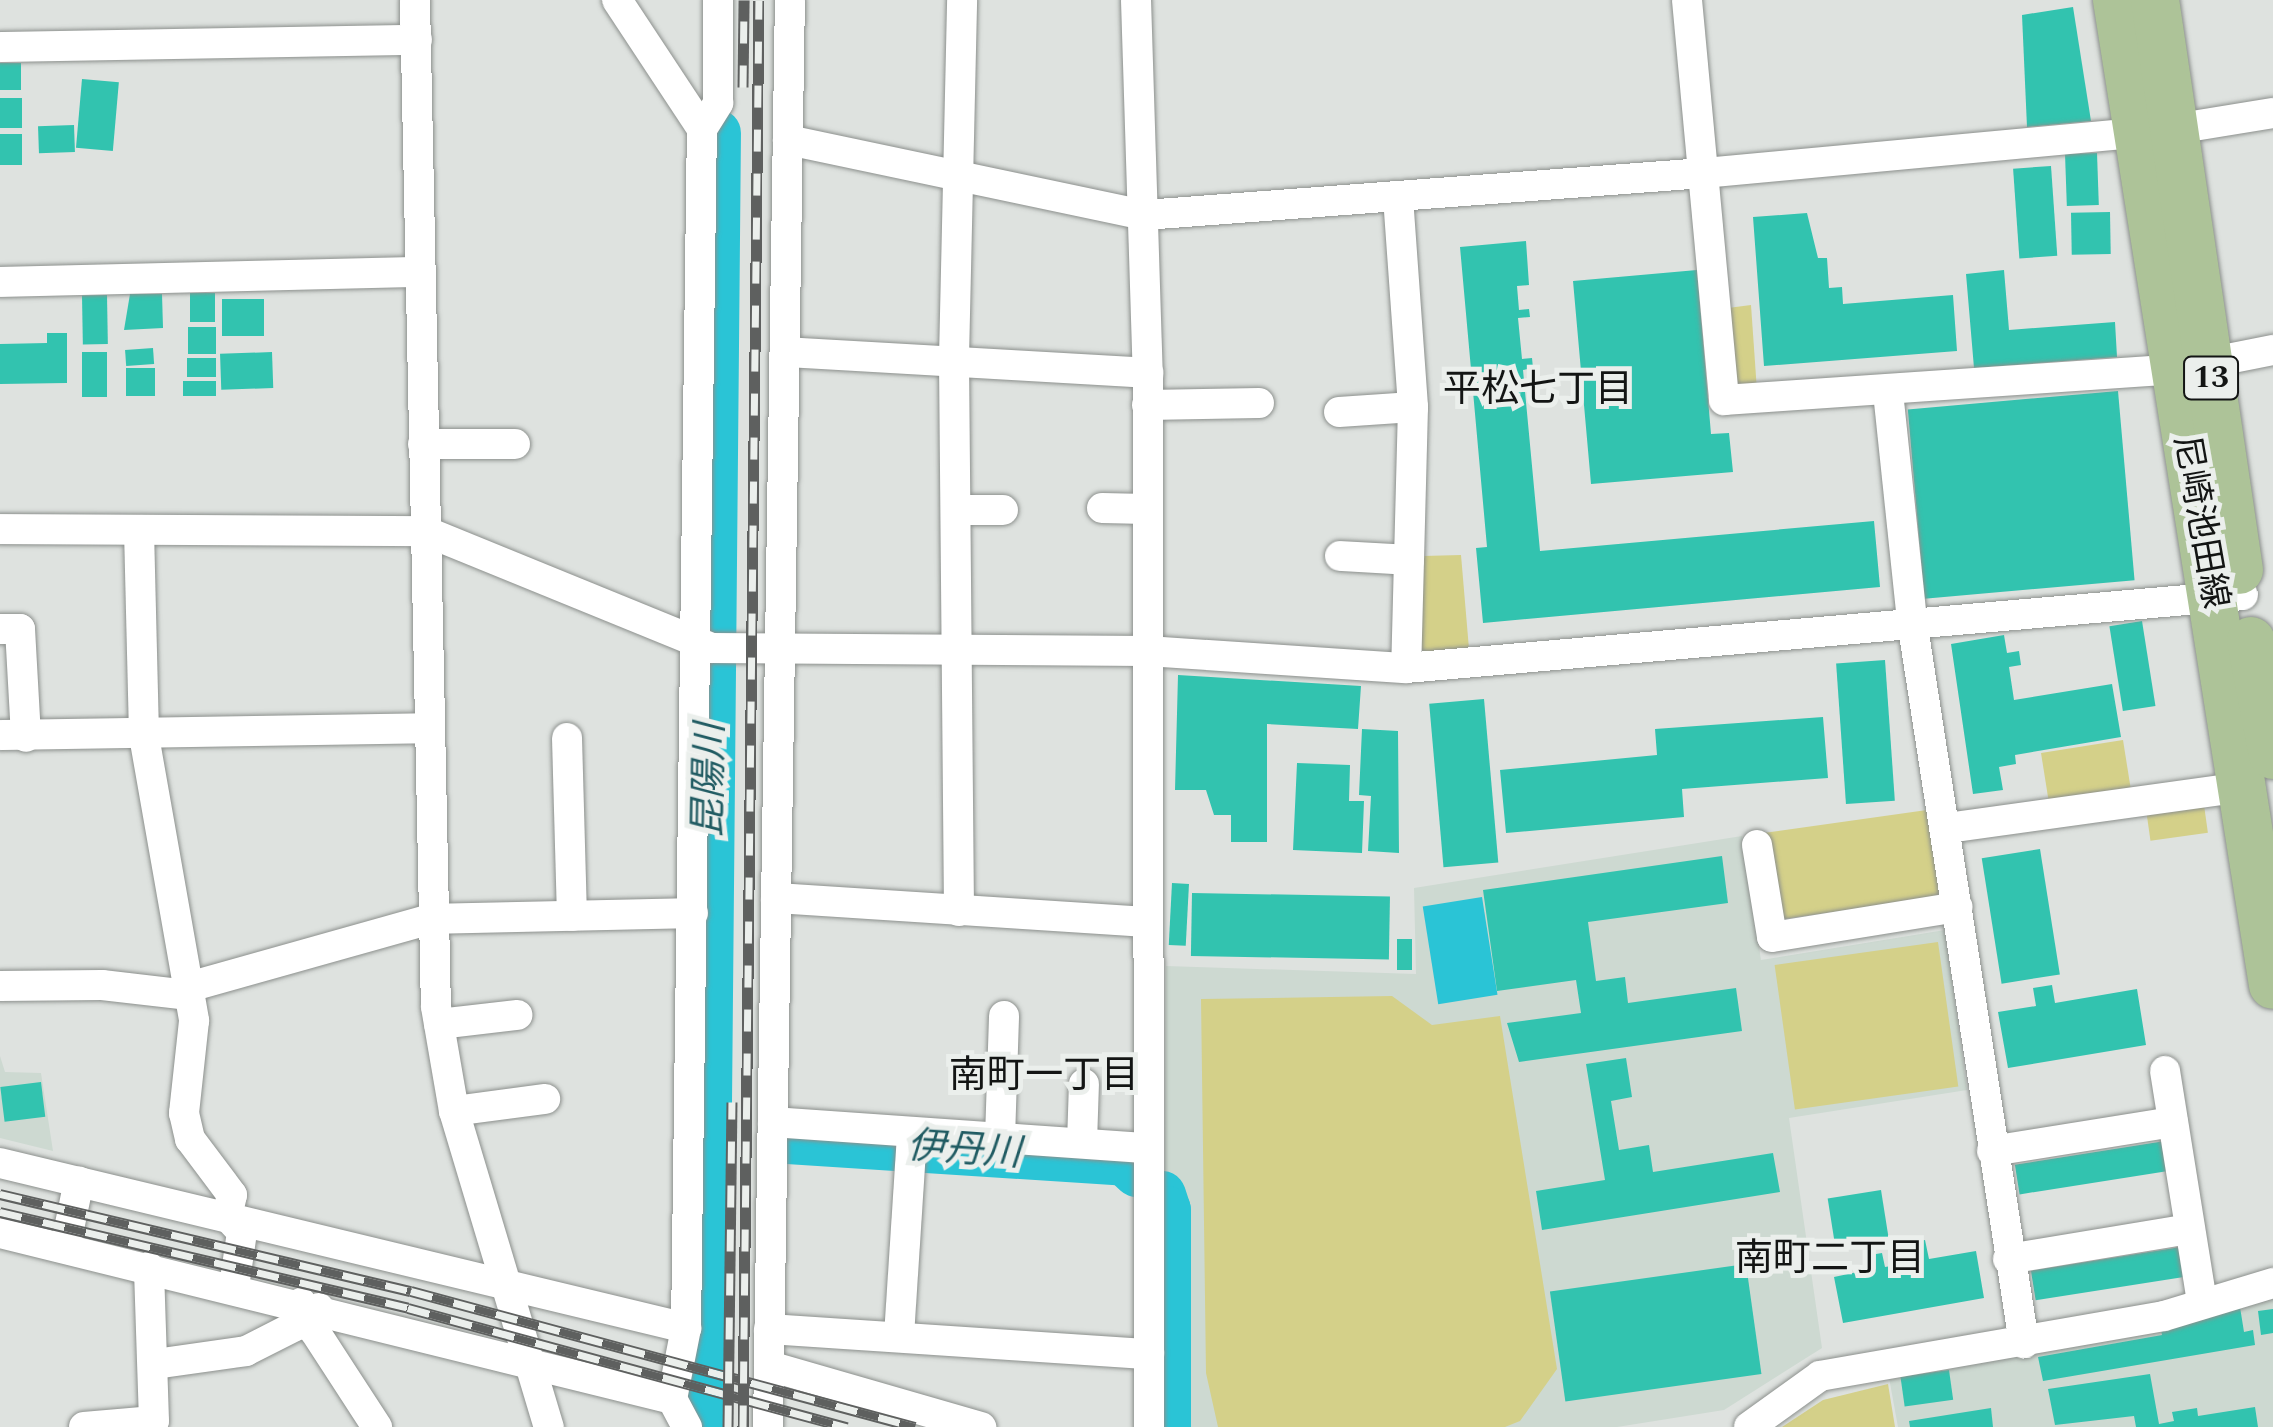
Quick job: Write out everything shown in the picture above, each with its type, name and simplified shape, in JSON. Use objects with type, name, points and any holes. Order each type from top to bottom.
[{"type":"main road","name":"尼崎池田線","points":[[2116,0],[2157,131]]},
{"type":"main road","name":"尼崎池田線","points":[[2155,0],[2157,131],[2258,771],[2273,985]]},
{"type":"street","points":[[415,0],[431,919],[439,1024],[454,1111],[534,1365],[548,1427]]},
{"type":"street","points":[[616,0],[702,130]]},
{"type":"street","points":[[688,1427],[672,1398],[686,1328],[702,130],[718,103],[718,0]]},
{"type":"street","points":[[774,1425],[769,1328],[776,649],[790,0]]},
{"type":"street","points":[[959,911],[954,358],[962,0]]},
{"type":"street","points":[[1136,0],[1148,374],[1148,1427]]},
{"type":"street","points":[[1687,0],[1724,400],[1888,392],[2193,364],[2273,350]]},
{"type":"street","points":[[0,47],[416,40]]},
{"type":"street","points":[[788,140],[957,172],[1145,215],[1704,173],[2157,131],[2273,113]]},
{"type":"street","points":[[1398,197],[1413,407],[1406,668]]},
{"type":"street","points":[[0,282],[418,272]]},
{"type":"street","points":[[784,352],[954,358],[1148,374]]},
{"type":"street","points":[[1888,392],[1912,621],[1947,828],[2008,1260],[2024,1343]]},
{"type":"street","points":[[1148,405],[1259,403]]},
{"type":"street","points":[[1339,412],[1413,407]]},
{"type":"street","points":[[423,444],[515,444]]},
{"type":"street","points":[[1102,508],[1147,508]]},
{"type":"street","points":[[957,510],[1003,510]]},
{"type":"street","points":[[0,529],[425,531],[696,644],[776,649],[1147,652],[1406,668],[2228,596]]},
{"type":"street","points":[[139,530],[144,736],[194,1022],[184,1113],[190,1140],[232,1195],[227,1216]]},
{"type":"street","points":[[1340,556],[1409,560]]},
{"type":"street","points":[[0,628],[20,629],[13,736],[428,728]]},
{"type":"street","points":[[568,738],[572,916]]},
{"type":"street","points":[[1947,828],[2258,771]]},
{"type":"street","points":[[1757,845],[1772,937],[1958,907]]},
{"type":"street","points":[[776,898],[1147,922]]},
{"type":"street","points":[[0,986],[102,985],[189,991],[431,919],[693,913]]},
{"type":"street","points":[[439,1024],[517,1015]]},
{"type":"street","points":[[1000,1138],[1004,1016]]},
{"type":"street","points":[[2165,1070],[2202,1303]]},
{"type":"street","points":[[1082,1143],[1084,1084]]},
{"type":"street","points":[[454,1111],[545,1099]]},
{"type":"street","points":[[773,1122],[1147,1148]]},
{"type":"street","points":[[1992,1152],[2173,1122]]},
{"type":"street","points":[[899,1336],[912,1132]]},
{"type":"street","points":[[0,1164],[686,1328]]},
{"type":"street","points":[[64,1248],[79,1182]]},
{"type":"street","points":[[227,1216],[242,1232],[234,1287]]},
{"type":"street","points":[[2008,1260],[2190,1229]]},
{"type":"street","points":[[0,1233],[310,1305],[672,1398]]},
{"type":"street","points":[[84,1427],[154,1421],[149,1267]]},
{"type":"street","points":[[1749,1427],[1820,1376],[2024,1343],[2273,1283]]},
{"type":"street","points":[[155,1364],[246,1351],[296,1326],[310,1305]]},
{"type":"street","points":[[310,1305],[314,1330],[377,1427]]},
{"type":"street","points":[[769,1328],[1149,1354]]},
{"type":"street","points":[[769,1366],[981,1427]]},
{"type":"shaded area","points":[[1751,305],[1757,391],[1738,392],[1728,308]]},
{"type":"shaded area","points":[[1461,555],[1469,649],[1423,652],[1415,637],[1423,556]]},
{"type":"shaded area","points":[[2123,740],[2131,790],[2049,803],[2041,753]]},
{"type":"shaded area","points":[[2204,805],[2208,833],[2150,841],[2147,813]]},
{"type":"shaded area","points":[[1934,809],[1946,896],[1774,920],[1762,833]]},
{"type":"shaded area","points":[[1742,836],[1761,960],[1945,930],[1967,1090],[1789,1118],[1822,1348],[1724,1410],[1617,1427],[1175,1427],[1176,1210],[1165,1182],[1166,966],[1416,974],[1414,888]]},
{"type":"shaded area","points":[[1938,942],[1958,1087],[1795,1110],[1775,965]]},
{"type":"shaded area","points":[[1392,996],[1432,1025],[1500,1016],[1557,1369],[1520,1421],[1505,1427],[1218,1427],[1206,1373],[1201,999]]},
{"type":"shaded area","points":[[0,1056],[5,1072],[41,1073],[53,1151],[0,1138]]},
{"type":"shaded area","points":[[2273,1295],[2273,1427],[1898,1427],[1888,1372]]},
{"type":"shaded area","points":[[1888,1384],[1895,1427],[1782,1427],[1823,1400]]},
{"type":"water","points":[[1482,897],[1497,995],[1438,1004],[1423,906]]},
{"type":"building","points":[[2073,7],[2091,121],[2027,127],[2022,15]]},
{"type":"building","points":[[0,63],[21,63],[21,90],[0,90]]},
{"type":"building","points":[[82,79],[119,82],[113,151],[76,148]]},
{"type":"building","points":[[0,98],[22,98],[22,128],[0,128]]},
{"type":"building","points":[[74,125],[75,152],[39,153],[38,126]]},
{"type":"building","points":[[0,134],[22,134],[22,165],[0,165]]},
{"type":"building","points":[[2097,153],[2099,205],[2067,206],[2065,154]]},
{"type":"building","points":[[2051,166],[2057,256],[2019,258],[2013,169]]},
{"type":"building","points":[[2110,212],[2111,254],[2072,255],[2071,213]]},
{"type":"building","points":[[1807,213],[1818,258],[1827,258],[1829,288],[1842,287],[1843,304],[1953,295],[1957,351],[1764,366],[1753,217]]},
{"type":"building","points":[[1526,241],[1529,285],[1517,286],[1519,310],[1529,309],[1530,317],[1518,318],[1522,359],[1532,358],[1533,368],[1523,370],[1540,551],[1874,521],[1880,587],[1483,623],[1476,548],[1487,547],[1460,247]]},
{"type":"building","points":[[1697,270],[1711,434],[1729,433],[1733,472],[1591,484],[1573,281]]},
{"type":"building","points":[[2004,270],[2009,330],[2115,322],[2117,357],[1974,368],[1966,274]]},
{"type":"building","points":[[190,293],[215,293],[215,322],[190,322]]},
{"type":"building","points":[[130,294],[162,294],[163,328],[124,330]]},
{"type":"building","points":[[82,295],[107,295],[108,344],[83,344]]},
{"type":"building","points":[[222,299],[264,299],[264,336],[222,336]]},
{"type":"building","points":[[188,327],[216,327],[216,354],[188,354]]},
{"type":"building","points":[[47,333],[67,333],[67,383],[0,384],[0,344],[47,343]]},
{"type":"building","points":[[153,348],[154,364],[126,366],[125,350]]},
{"type":"building","points":[[82,352],[107,352],[107,397],[82,397]]},
{"type":"building","points":[[272,352],[273,388],[221,390],[220,354]]},
{"type":"building","points":[[187,358],[216,358],[216,377],[187,377]]},
{"type":"building","points":[[126,368],[155,368],[155,396],[126,396]]},
{"type":"building","points":[[183,381],[216,381],[216,396],[183,396]]},
{"type":"building","points":[[2118,391],[2135,580],[1924,599],[1908,409]]},
{"type":"building","points":[[2142,621],[2155,706],[2123,711],[2109,626]]},
{"type":"building","points":[[2004,635],[2007,653],[2019,651],[2021,665],[2009,667],[2014,700],[2112,684],[2121,737],[2015,755],[2016,764],[1999,767],[2003,790],[1973,794],[1951,644]]},
{"type":"building","points":[[1885,660],[1895,801],[1846,804],[1836,663]]},
{"type":"building","points":[[1178,675],[1361,686],[1358,729],[1267,724],[1267,842],[1231,842],[1231,815],[1214,815],[1206,790],[1175,790]]},
{"type":"building","points":[[1484,699],[1498,862],[1444,867],[1429,704]]},
{"type":"building","points":[[1823,717],[1828,778],[1682,789],[1684,817],[1506,833],[1500,770],[1657,755],[1655,729]]},
{"type":"building","points":[[1362,729],[1398,731],[1399,853],[1368,851],[1371,796],[1359,795]]},
{"type":"building","points":[[1297,763],[1350,765],[1349,801],[1364,801],[1362,853],[1293,850]]},
{"type":"building","points":[[2040,849],[2060,974],[2002,984],[1982,858]]},
{"type":"building","points":[[1722,856],[1728,903],[1588,922],[1596,981],[1625,977],[1628,1003],[1736,988],[1742,1031],[1519,1062],[1507,1023],[1581,1013],[1576,980],[1497,991],[1483,890]]},
{"type":"building","points":[[1172,883],[1189,884],[1186,946],[1169,945]]},
{"type":"building","points":[[1192,893],[1390,896],[1389,959],[1191,956]]},
{"type":"building","points":[[1397,939],[1412,939],[1412,970],[1397,970]]},
{"type":"building","points":[[2052,985],[2055,1003],[2137,989],[2146,1045],[2008,1068],[1998,1012],[2036,1006],[2033,988]]},
{"type":"building","points":[[1626,1058],[1632,1097],[1611,1101],[1619,1150],[1649,1145],[1653,1172],[1773,1153],[1780,1192],[1542,1230],[1536,1191],[1605,1180],[1586,1064]]},
{"type":"building","points":[[41,1082],[45,1117],[5,1122],[0,1087]]},
{"type":"building","points":[[2165,1141],[2170,1171],[2020,1194],[2015,1165]]},
{"type":"building","points":[[1881,1190],[1889,1240],[1836,1249],[1828,1198]]},
{"type":"building","points":[[1925,1240],[1929,1259],[1976,1251],[1984,1298],[1843,1323],[1834,1277],[1867,1270],[1864,1256],[1882,1253],[1885,1267],[1910,1263],[1906,1243]]},
{"type":"building","points":[[2187,1246],[2192,1276],[2036,1300],[2031,1271]]},
{"type":"building","points":[[1746,1264],[1761,1374],[1565,1401],[1550,1292]]},
{"type":"building","points":[[2240,1307],[2244,1332],[2253,1330],[2255,1345],[2043,1381],[2038,1357],[2162,1335],[2161,1330]]},
{"type":"building","points":[[2273,1309],[2273,1333],[2261,1335],[2258,1311]]},
{"type":"building","points":[[1949,1370],[1953,1400],[1905,1407],[1900,1377]]},
{"type":"building","points":[[2150,1374],[2159,1424],[2174,1421],[2172,1412],[2197,1408],[2198,1416],[2255,1407],[2258,1427],[2136,1427],[2134,1416],[2055,1425],[2048,1389]]},
{"type":"building","points":[[1991,1408],[1993,1427],[1910,1427],[1909,1421]]},
{"type":"waterway","name":"昆陽川","points":[[705,1427],[717,133]]},
{"type":"waterway","name":"伊丹川","points":[[788,1140],[1125,1162],[1137,1173]]},
{"type":"waterway","name":"伊丹川","points":[[1162,1195],[1167,1210],[1167,1427]]},
{"type":"railway","points":[[743,87],[744,0]]},
{"type":"railway","points":[[743,1427],[759,0]]},
{"type":"railway","points":[[728,1427],[732,1102]]},
{"type":"railway","points":[[0,1194],[411,1291],[915,1427]]},
{"type":"railway","points":[[0,1212],[408,1308],[847,1427]]},
{"type":"district","name":"平松七丁目","points":[[1538,391]]},
{"type":"district","name":"南町一丁目","points":[[1044,1077]]},
{"type":"district","name":"南町二丁目","points":[[1830,1260]]}]
